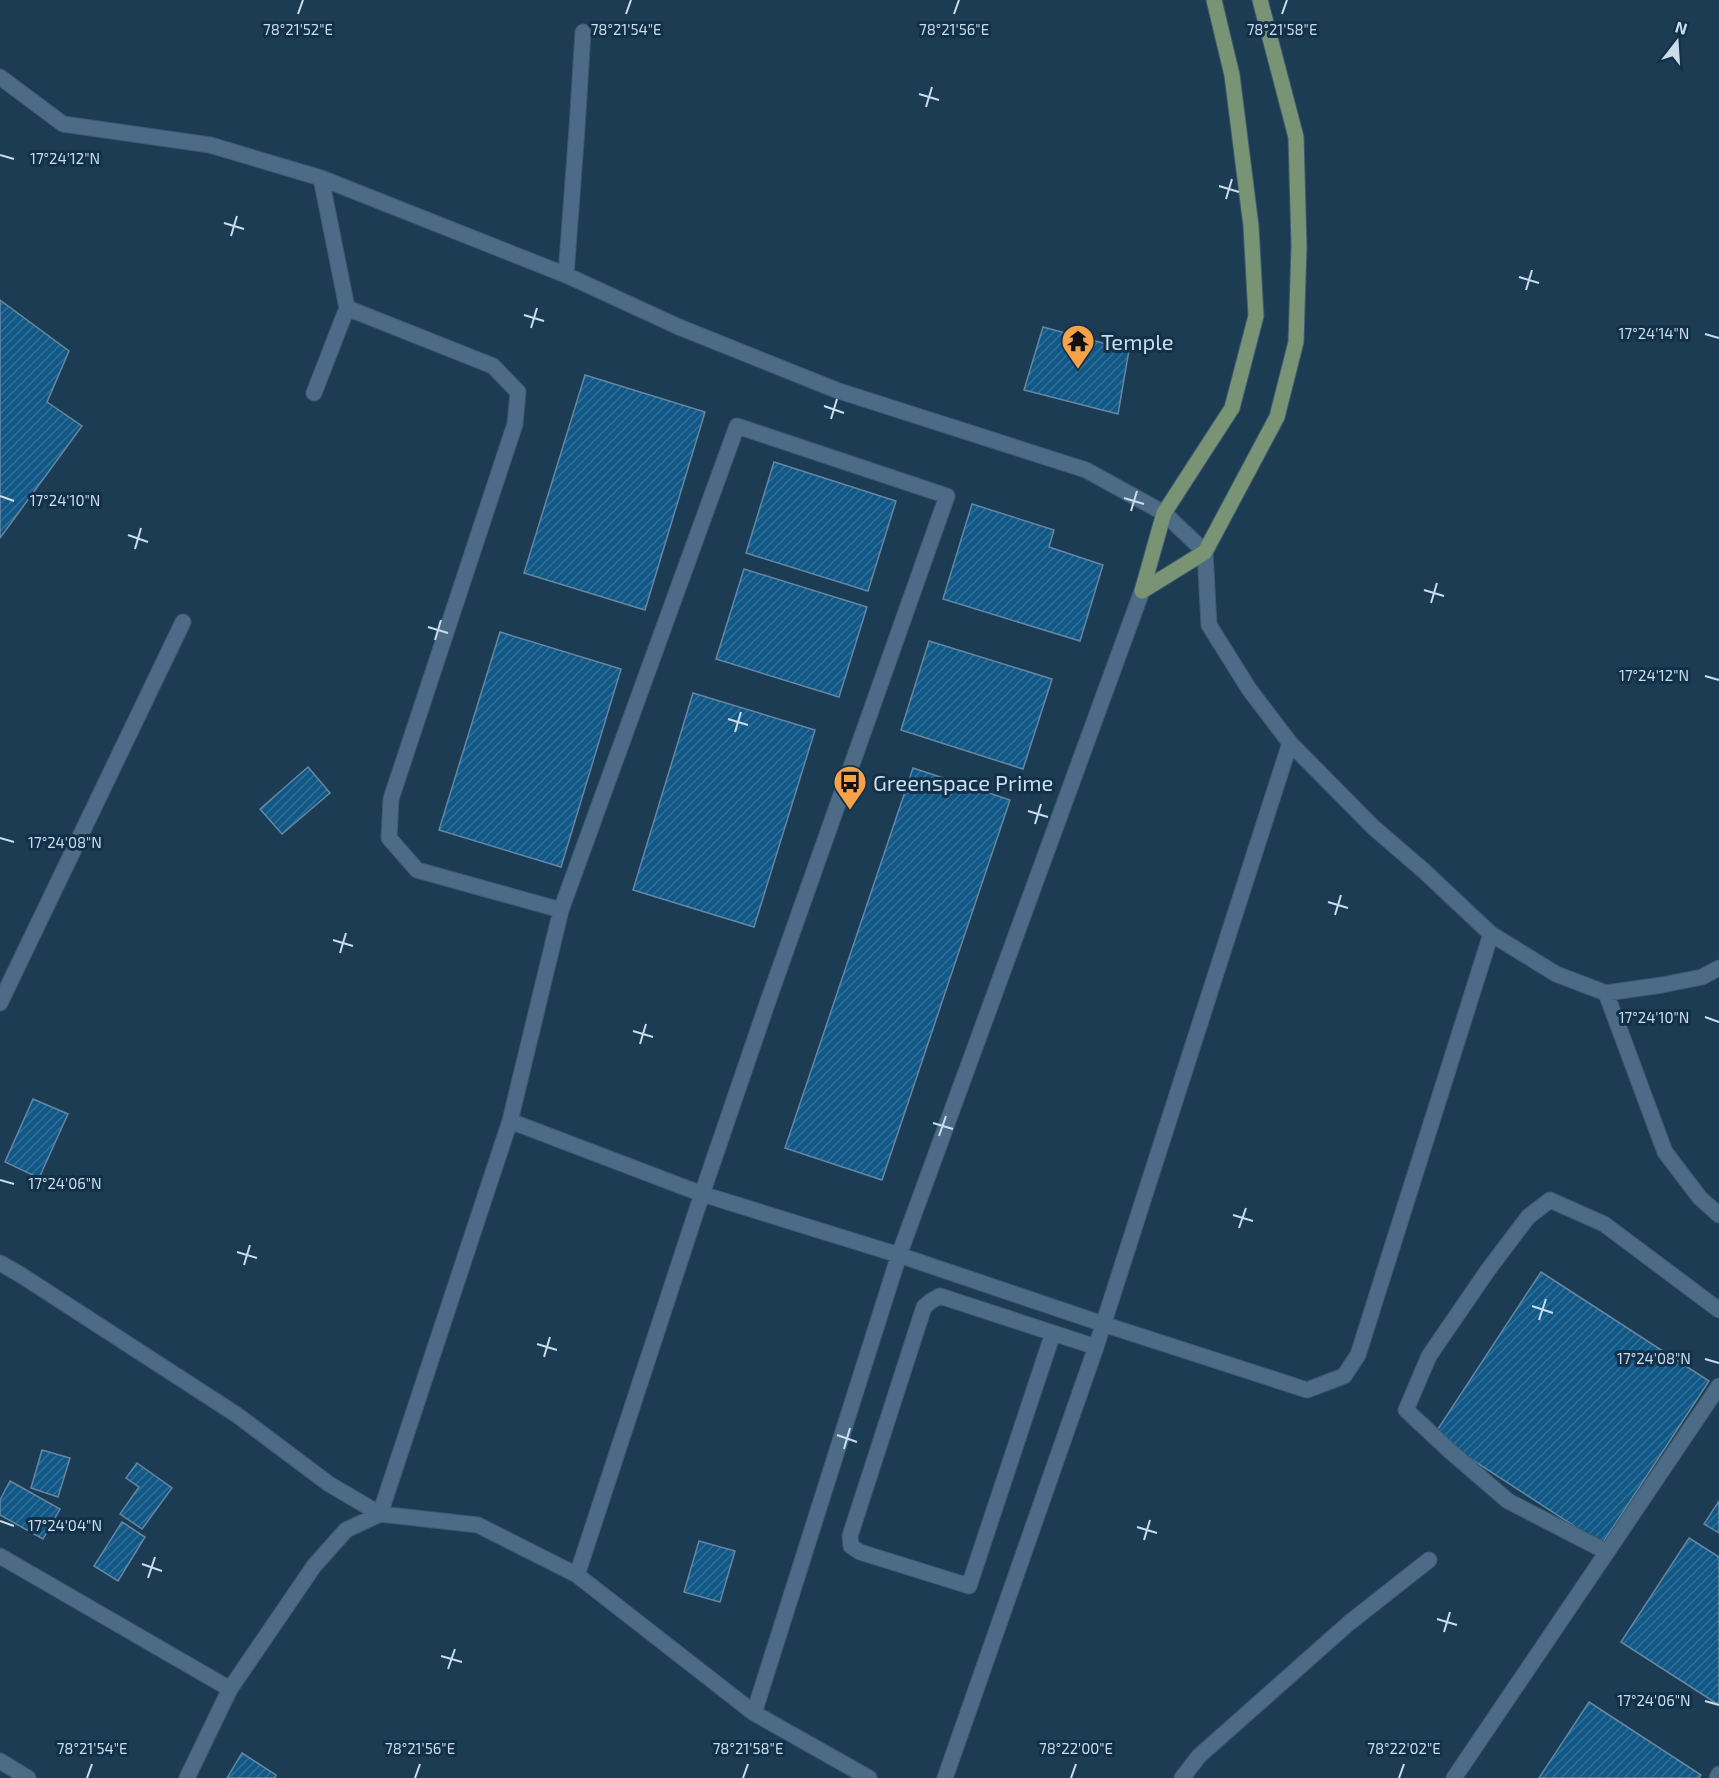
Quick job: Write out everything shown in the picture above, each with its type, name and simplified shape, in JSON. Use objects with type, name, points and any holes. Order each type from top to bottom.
[{"type":"main road","points":[[1142,591],[1164,513],[1232,408],[1256,316],[1251,226],[1232,75],[1214,0]]},
{"type":"main road","points":[[1142,591],[1205,552],[1277,417],[1296,342],[1299,246],[1296,137],[1260,0]]},
{"type":"street","points":[[566,275],[583,32]]},
{"type":"street","points":[[0,77],[63,124],[210,145],[321,178],[566,275],[679,327],[836,390],[1086,470],[1164,513],[1205,552],[1209,625],[1249,689],[1290,743],[1373,827],[1491,934],[1556,974],[1606,993],[1702,977],[1719,968]]},
{"type":"street","points":[[314,393],[347,308],[321,178]]},
{"type":"street","points":[[347,308],[493,366],[518,392],[515,424],[391,799],[389,838],[417,870],[561,910]]},
{"type":"street","points":[[187,1778],[230,1689],[314,1566],[346,1530],[381,1514],[510,1121],[561,910],[737,426],[947,496],[771,992],[577,1575]]},
{"type":"street","points":[[754,1713],[899,1255],[1142,591]]},
{"type":"street","points":[[0,1003],[183,622]]},
{"type":"street","points":[[945,1778],[1096,1347],[1290,743]]},
{"type":"street","points":[[510,1121],[702,1194],[899,1255],[1307,1390],[1344,1376],[1358,1355],[1491,934]]},
{"type":"street","points":[[1606,993],[1665,1152],[1700,1198],[1719,1215]]},
{"type":"street","points":[[1607,1552],[1508,1501],[1406,1410],[1429,1356],[1488,1270],[1528,1217],[1550,1200],[1604,1224],[1719,1310]]},
{"type":"street","points":[[0,1263],[237,1415],[329,1484],[381,1514],[478,1525],[577,1575],[754,1713],[869,1778]]},
{"type":"street","points":[[1053,1333],[969,1586],[860,1552],[851,1546],[850,1536],[924,1307],[931,1301],[940,1296],[1096,1347]]},
{"type":"street","points":[[1454,1778],[1719,1386]]},
{"type":"street","points":[[0,1556],[230,1689]]},
{"type":"street","points":[[1182,1778],[1199,1756],[1332,1638],[1429,1560]]},
{"type":"street","points":[[0,1761],[28,1778]]},
{"type":"street","points":[[1716,1778],[1719,1774]]},
{"type":"building","points":[[0,300],[69,351],[47,402],[82,426],[0,538]]},
{"type":"building","name":"Temple","points":[[1043,327],[1129,350],[1118,414],[1024,390]]},
{"type":"building","points":[[585,375],[705,412],[645,610],[524,573]]},
{"type":"building","points":[[774,462],[896,501],[868,591],[746,553]]},
{"type":"building","points":[[972,504],[1054,530],[1049,547],[1103,565],[1080,641],[943,599]]},
{"type":"building","points":[[744,569],[867,607],[839,697],[716,659]]},
{"type":"building","points":[[500,632],[621,669],[561,867],[439,830]]},
{"type":"building","points":[[929,641],[1052,679],[1023,769],[901,730]]},
{"type":"building","points":[[693,693],[815,730],[754,927],[633,890]]},
{"type":"building","points":[[308,767],[330,793],[282,834],[260,809]]},
{"type":"building","points":[[913,768],[1010,800],[882,1180],[785,1148]]},
{"type":"building","points":[[33,1099],[68,1114],[39,1178],[5,1162]]},
{"type":"building","points":[[1541,1272],[1709,1381],[1602,1544],[1434,1435]]},
{"type":"building","points":[[42,1450],[70,1458],[58,1497],[31,1488]]},
{"type":"building","points":[[137,1463],[172,1488],[142,1529],[120,1514],[139,1487],[126,1478]]},
{"type":"building","points":[[10,1481],[60,1509],[43,1539],[0,1515],[0,1500]]},
{"type":"building","points":[[1719,1501],[1719,1533],[1704,1524]]},
{"type":"building","points":[[122,1522],[145,1537],[118,1581],[94,1566]]},
{"type":"building","points":[[1689,1538],[1719,1557],[1719,1705],[1621,1642]]},
{"type":"building","points":[[699,1541],[735,1551],[720,1602],[684,1592]]},
{"type":"building","points":[[1589,1702],[1701,1775],[1699,1778],[1539,1778]]},
{"type":"building","points":[[242,1753],[276,1775],[275,1778],[227,1778]]},
{"type":"place","name":"Temple","points":[[1078,370]]},
{"type":"place","name":"Greenspace Prime","points":[[850,811]]}]
